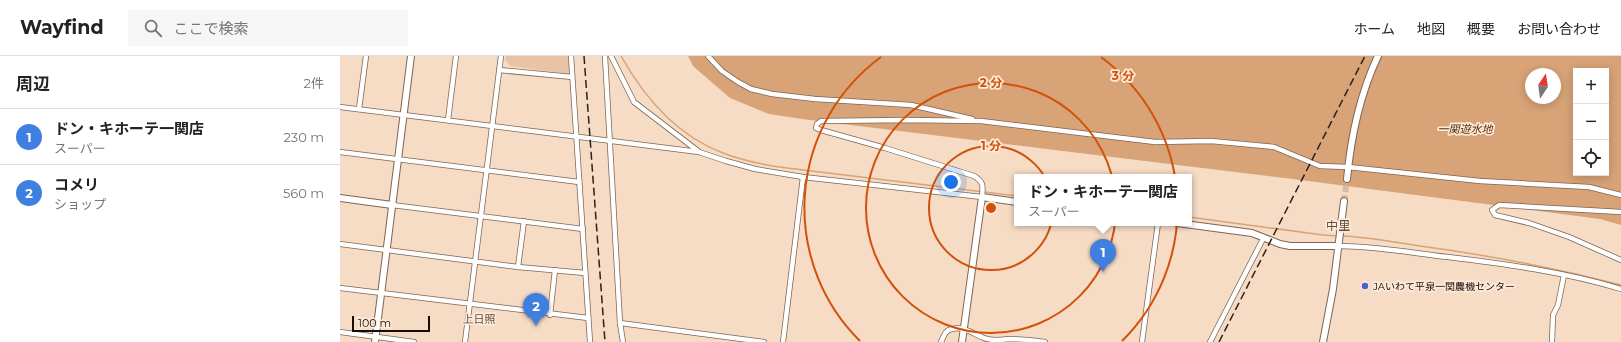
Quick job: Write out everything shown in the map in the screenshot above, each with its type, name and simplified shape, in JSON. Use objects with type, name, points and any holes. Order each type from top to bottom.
[{"type":"street","points":[[359,109],[366,56]]},
{"type":"street","points":[[375,339],[411,56]]},
{"type":"street","points":[[448,120],[456,56]]},
{"type":"street","points":[[465,342],[501,56]]},
{"type":"street","points":[[571,56],[590,342]]},
{"type":"street","points":[[605,56],[620,323],[623,342]]},
{"type":"street","points":[[611,56],[634,102],[699,152]]},
{"type":"street","points":[[708,56],[722,71],[738,82],[751,89],[772,94],[814,99],[911,105],[981,121],[1155,142],[1211,141],[1274,147],[1320,166],[1348,166],[1480,181],[1589,187],[1621,195]]},
{"type":"street","points":[[1347,179],[1358,110],[1367,80],[1378,56]]},
{"type":"street","points":[[499,70],[572,77]]},
{"type":"street","points":[[340,107],[699,152],[726,162],[755,169],[803,177],[982,196],[1014,201]]},
{"type":"street","points":[[962,342],[982,196],[982,181],[974,176],[816,128],[817,124],[821,121],[981,121]]},
{"type":"street","points":[[340,152],[579,182]]},
{"type":"street","points":[[783,342],[803,177]]},
{"type":"street","points":[[340,198],[583,229]]},
{"type":"street","points":[[1323,342],[1339,246],[1344,201]]},
{"type":"street","points":[[1621,212],[1499,206],[1492,210],[1495,215],[1570,237],[1621,260]]},
{"type":"street","points":[[518,267],[524,221]]},
{"type":"street","points":[[1192,225],[1252,233],[1280,244],[1290,246],[1339,246],[1391,250],[1506,264],[1564,275],[1621,289]]},
{"type":"street","points":[[1142,342],[1158,226]]},
{"type":"street","points":[[1210,342],[1264,237]]},
{"type":"street","points":[[340,244],[518,267],[585,273]]},
{"type":"street","points":[[550,314],[555,270]]},
{"type":"street","points":[[1552,342],[1553,315],[1558,305],[1564,275]]},
{"type":"street","points":[[340,288],[588,318]]},
{"type":"street","points":[[620,323],[764,342]]},
{"type":"street","points":[[941,342],[947,330],[952,328],[971,331],[990,340],[1022,339],[1045,342]]},
{"type":"street","points":[[340,332],[375,339],[414,342]]},
{"type":"shaded area","points":[[506,56],[569,56],[570,74],[510,66],[505,59]]},
{"type":"water","name":"一関遊水地","points":[[688,56],[1621,56],[1621,225],[1600,219],[1285,178],[802,119],[769,114],[730,98],[693,66]]},
{"type":"waterway","points":[[621,56],[640,86],[663,114],[677,126],[706,146],[723,153],[751,162],[779,167],[1014,196]]},
{"type":"waterway","points":[[1192,217],[1338,236]]},
{"type":"waterway","points":[[1342,236],[1362,237],[1496,258],[1621,285]]},
{"type":"tunnel","points":[[1344,201],[1347,179]]},
{"type":"railway","points":[[584,56],[605,342]]},
{"type":"railway","points":[[1219,342],[1365,56]]},
{"type":"place","name":"ドン・キホーテ一関店","points":[[1103,272]]},
{"type":"place","name":"JAいわて平泉一関農機センター","points":[[1365,286]]},
{"type":"place","name":"コメリ","points":[[536,326]]},
{"type":"district","name":"中里","points":[[1338,226]]},
{"type":"district","name":"上日照","points":[[479,319]]}]
